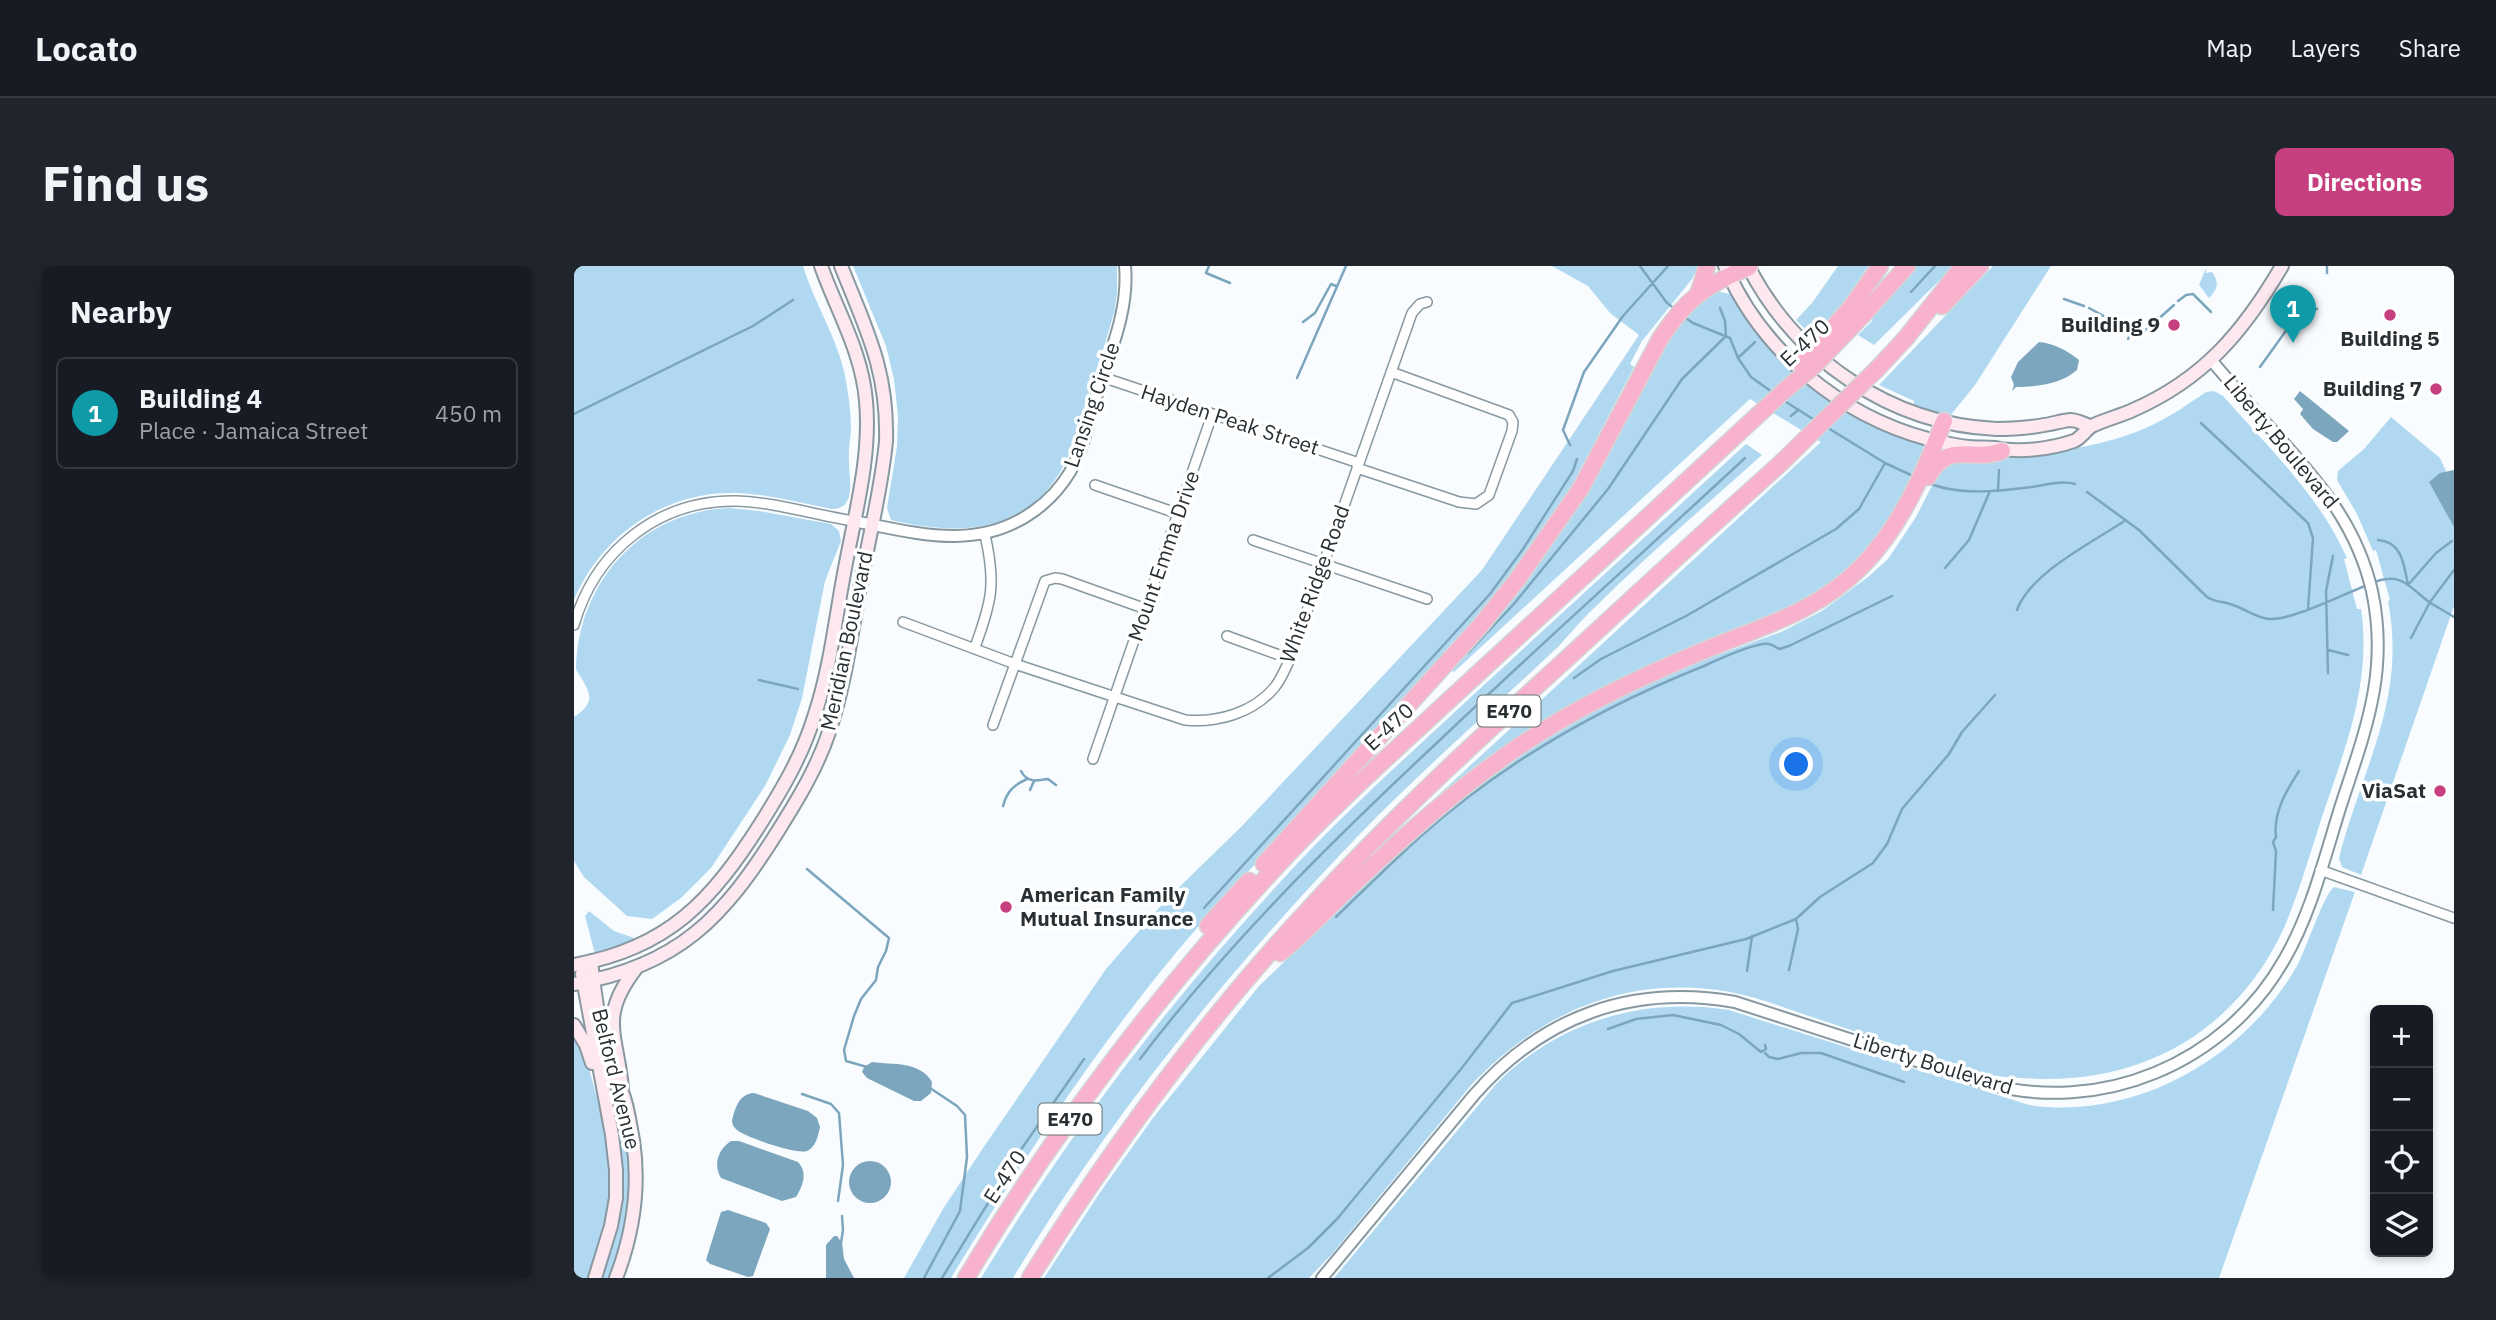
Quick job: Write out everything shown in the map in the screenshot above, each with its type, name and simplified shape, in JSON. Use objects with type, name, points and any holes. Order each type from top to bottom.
[{"type":"highway","points":[[1699,292],[1707,266]]},
{"type":"highway","points":[[1858,310],[1880,266]]},
{"type":"highway","points":[[1858,310],[1907,266]]},
{"type":"highway","name":"E470","points":[[1030,1278],[1122,1140],[1182,1059],[1253,972],[1331,884],[1414,800],[1780,464],[1906,338],[1963,266]]},
{"type":"highway","points":[[1906,338],[1924,325],[1980,266]]},
{"type":"highway","points":[[1186,968],[1194,942],[1481,625],[1517,580],[1581,488],[1665,331],[1699,292],[1727,271],[1748,267]]},
{"type":"highway","name":"E-470","points":[[966,1278],[1066,1124],[1138,1027],[1186,968],[1275,868],[1350,792],[1735,438],[1785,390],[1791,374],[1858,310]]},
{"type":"highway","points":[[1253,972],[1283,951],[1446,801],[1526,742],[1625,686],[1796,614],[1830,594],[1863,565],[1908,508],[1932,462],[1944,421]]},
{"type":"highway","points":[[1932,462],[1955,454],[2002,451]]},
{"type":"main road","name":"Meridian Boulevard","points":[[582,963],[624,952],[667,929],[694,910],[729,872],[785,786],[819,702],[866,452],[866,396],[862,371],[821,266]]},
{"type":"main road","name":"Meridian Boulevard","points":[[583,982],[638,966],[691,936],[733,897],[763,855],[811,777],[829,734],[841,691],[885,446],[885,396],[873,342],[841,266]]},
{"type":"main road","points":[[1727,271],[1745,304],[1788,358],[1815,382],[1848,405],[1913,435],[2002,451],[2032,449],[2077,440],[2091,426],[2133,411],[2167,393],[2211,360],[2250,317],[2283,266]]},
{"type":"main road","points":[[1748,267],[1770,304],[1792,331],[1837,372],[1892,404],[1944,421],[2006,429],[2072,420],[2091,426]]},
{"type":"main road","name":"Belford Avenue","points":[[582,963],[583,982],[599,1061],[599,1075],[613,1141],[616,1187],[609,1237],[595,1278]]},
{"type":"main road","points":[[623,1096],[612,1016],[622,988],[638,966]]},
{"type":"main road","name":"Belford Avenue","points":[[583,982],[612,1072],[623,1096],[634,1145],[636,1191],[629,1238],[616,1278]]},
{"type":"main road","points":[[574,1025],[599,1075]]},
{"type":"street","name":"Lansing Circle","points":[[853,521],[945,537],[985,535],[1006,528],[1049,499],[1063,483],[1079,452],[1123,307],[1125,266]]},
{"type":"street","name":"White Ridge Road","points":[[903,622],[1015,664],[1185,720],[1199,722],[1231,715],[1259,702],[1273,690],[1290,659],[1412,313],[1420,304],[1426,302]]},
{"type":"street","name":"Liberty Boulevard","points":[[1322,1278],[1496,1072],[1534,1041],[1577,1017],[1611,1006],[1647,999],[1719,999],[1755,1007],[1991,1085],[2025,1092],[2049,1093],[2106,1088],[2149,1076],[2180,1062],[2212,1041],[2243,1015],[2266,988],[2286,958],[2300,928],[2372,711],[2379,651],[2375,605],[2360,554],[2344,520],[2322,486],[2211,360]]},
{"type":"street","name":"Hayden Peak Street","points":[[1102,377],[1459,502],[1476,504],[1489,495],[1512,431],[1513,422],[1509,415],[1391,372]]},
{"type":"street","name":"Mount Emma Drive","points":[[1093,759],[1212,415]]},
{"type":"street","points":[[1095,485],[1179,514]]},
{"type":"street","points":[[574,625],[589,587],[610,556],[640,529],[673,512],[710,502],[740,501],[853,521]]},
{"type":"street","points":[[975,647],[992,591],[992,565],[985,535]]},
{"type":"street","points":[[1253,540],[1427,599]]},
{"type":"street","points":[[993,725],[1042,587],[1049,579],[1062,579],[1146,609]]},
{"type":"street","points":[[1227,636],[1290,659]]},
{"type":"street","points":[[2320,870],[2454,918]]},
{"type":"shaded area","points":[[574,266],[803,266],[835,344],[847,385],[851,430],[850,492],[845,504],[832,509],[736,493],[710,494],[685,500],[638,521],[618,537],[586,577],[574,600]]},
{"type":"shaded area","points":[[853,266],[1117,266],[1114,313],[1074,441],[1064,465],[1049,488],[1031,505],[1011,517],[989,525],[966,528],[942,528],[891,520],[887,508],[897,446],[898,416],[894,379],[886,346]]},
{"type":"shaded area","points":[[1552,266],[1698,266],[1692,279],[1642,341],[1630,364],[1634,367],[1568,493],[1548,526],[1492,603],[1223,899],[1137,1001],[1059,1109],[951,1278],[904,1278],[943,1209],[1106,969],[1166,900],[1241,827],[1482,570],[1639,335],[1610,313],[1588,286]]},
{"type":"shaded area","points":[[1838,266],[1868,266],[1845,301],[1813,337],[1796,320],[1812,303]]},
{"type":"shaded area","points":[[1915,266],[1954,266],[1874,345],[1858,335],[1873,320],[1870,318]]},
{"type":"shaded area","points":[[1993,266],[2051,266],[1975,385],[1950,416],[1914,406],[1914,401],[1879,385]]},
{"type":"shaded area","points":[[2206,268],[2206,273],[2212,272],[2217,283],[2209,298],[2199,285]]},
{"type":"shaded area","points":[[1716,291],[1730,294],[1777,356],[1821,395],[1870,425],[1925,444],[1923,454],[1891,515],[1874,541],[1839,578],[1804,603],[1711,640],[1435,803],[1434,799],[1821,442],[1750,399],[1454,672],[1448,668],[1499,611],[1670,335],[1691,309]]},
{"type":"shaded area","points":[[2039,342],[2055,346],[2075,357],[2079,360],[2077,370],[2056,382],[2016,387],[2012,391],[2014,385],[2011,377],[2018,362]]},
{"type":"shaded area","points":[[2214,391],[2223,396],[2291,472],[2322,513],[2347,558],[2344,559],[2357,609],[2361,609],[2363,636],[2363,663],[2354,715],[2284,928],[2265,963],[2242,994],[2216,1020],[2187,1041],[2155,1058],[2120,1070],[2082,1077],[2043,1079],[1983,1074],[1767,1001],[1730,992],[1693,988],[1622,994],[1589,1004],[1558,1018],[1499,1058],[1472,1084],[1332,1254],[1309,1278],[1044,1278],[1153,1118],[1259,986],[1429,822],[1499,767],[1588,711],[1666,674],[1781,632],[1822,611],[1888,559],[1916,517],[1943,464],[2041,454],[2114,439],[2154,424],[2206,392]]},
{"type":"shaded area","points":[[2300,391],[2349,431],[2337,442],[2333,442],[2313,429],[2300,414],[2303,409],[2294,399]]},
{"type":"shaded area","points":[[2391,417],[2440,458],[2454,489],[2454,606],[2361,875],[2342,867],[2339,858],[2387,702],[2392,670],[2390,600],[2376,550],[2373,551],[2357,514],[2337,480],[2338,471],[2364,449]]},
{"type":"shaded area","points":[[1746,444],[1762,455],[1631,573],[1558,647],[1407,787],[1263,939],[1130,1103],[1089,1160],[1013,1278],[981,1278],[1049,1172],[1122,1070],[1201,972],[1284,878],[1329,830]]},
{"type":"shaded area","points":[[2454,470],[2454,527],[2429,482],[2440,473]]},
{"type":"shaded area","points":[[730,508],[831,524],[839,531],[841,541],[825,581],[802,698],[790,735],[765,786],[711,868],[681,898],[652,919],[627,916],[584,877],[574,861],[574,717],[587,705],[589,699],[587,688],[576,669],[580,637],[588,608],[602,581],[620,557],[643,537],[669,522],[698,512]]},
{"type":"shaded area","points":[[2334,887],[2355,892],[2219,1278],[1334,1278],[1497,1083],[1521,1062],[1575,1029],[1604,1018],[1665,1007],[1729,1010],[2029,1105],[2069,1107],[2109,1103],[2148,1092],[2185,1075],[2219,1053],[2250,1027],[2276,997],[2298,964],[2325,900]]},
{"type":"shaded area","points":[[589,911],[614,931],[635,940],[595,954],[585,916]]},
{"type":"shaded area","points":[[574,1032],[585,1056],[597,1098],[609,1167],[603,1233],[588,1278],[574,1278]]},
{"type":"shaded area","points":[[872,1062],[905,1065],[921,1070],[932,1082],[931,1093],[921,1101],[914,1101],[867,1078],[862,1072],[864,1067]]},
{"type":"shaded area","points":[[754,1093],[808,1111],[817,1118],[820,1127],[813,1147],[801,1152],[783,1148],[737,1130],[732,1121],[736,1107],[741,1099]]},
{"type":"shaded area","points":[[615,1100],[628,1144],[629,1189],[623,1233],[610,1278],[600,1278],[618,1221],[611,1101]]},
{"type":"shaded area","points":[[731,1141],[739,1141],[798,1162],[803,1170],[803,1179],[796,1197],[782,1201],[721,1178],[717,1168],[718,1158],[723,1148]]},
{"type":"shaded area","points":[[870,1161],[885,1167],[891,1182],[885,1197],[870,1203],[855,1197],[849,1182],[855,1167]]},
{"type":"shaded area","points":[[728,1210],[766,1223],[770,1229],[753,1276],[748,1277],[710,1264],[706,1260],[721,1212]]},
{"type":"shaded area","points":[[834,1236],[842,1243],[844,1259],[854,1278],[826,1278],[826,1245]]},
{"type":"waterway","points":[[1209,266],[1206,273],[1230,283]]},
{"type":"waterway","points":[[1297,378],[1346,266]]},
{"type":"waterway","points":[[1640,266],[1667,303],[1675,309]]},
{"type":"waterway","points":[[1570,445],[1563,430],[1584,372],[1623,316],[1668,266]]},
{"type":"waterway","points":[[1911,292],[1935,266]]},
{"type":"waterway","points":[[2327,266],[2327,273]]},
{"type":"waterway","points":[[1303,322],[1315,313],[1331,284],[1336,286]]},
{"type":"waterway","points":[[2178,301],[2193,294],[2211,312]]},
{"type":"waterway","points":[[2064,299],[2084,306]]},
{"type":"waterway","points":[[574,414],[753,326],[793,300]]},
{"type":"waterway","points":[[2155,322],[2174,305]]},
{"type":"waterway","points":[[1468,653],[1513,605],[1608,489],[1682,379],[1726,336],[1725,321],[1720,308]]},
{"type":"waterway","points":[[2089,308],[2111,320]]},
{"type":"waterway","points":[[2260,367],[2298,314],[2307,308],[2317,309]]},
{"type":"waterway","points":[[1683,316],[1693,323],[1730,338],[1738,358],[1751,377],[1772,392]]},
{"type":"waterway","points":[[2118,324],[2132,331],[2128,339]]},
{"type":"waterway","points":[[2140,336],[2149,327]]},
{"type":"waterway","points":[[1738,358],[1755,342]]},
{"type":"waterway","points":[[1783,400],[1816,421]]},
{"type":"waterway","points":[[1791,416],[1798,410]]},
{"type":"waterway","points":[[2201,423],[2308,523],[2313,538],[2308,609]]},
{"type":"waterway","points":[[1828,428],[1885,463],[1913,476]]},
{"type":"waterway","points":[[1140,1059],[1246,933],[1322,853],[1745,458]]},
{"type":"waterway","points":[[1204,908],[1490,594],[1523,549],[1573,471],[1577,459]]},
{"type":"waterway","points":[[1574,678],[1601,659],[1686,616],[1836,529],[1859,509],[1885,463]]},
{"type":"waterway","points":[[1998,491],[1999,470]]},
{"type":"waterway","points":[[1929,483],[1953,490],[1980,491],[2059,483],[2075,484]]},
{"type":"waterway","points":[[1945,568],[1969,540],[1990,491]]},
{"type":"waterway","points":[[2087,492],[2139,530],[2207,597],[2260,617],[2269,619],[2291,616],[2368,585]]},
{"type":"waterway","points":[[2017,610],[2024,596],[2048,571],[2126,520]]},
{"type":"waterway","points":[[2378,540],[2393,545],[2397,550],[2408,585]]},
{"type":"waterway","points":[[2408,585],[2436,553],[2452,541]]},
{"type":"waterway","points":[[2328,673],[2326,591],[2333,556]]},
{"type":"waterway","points":[[2411,638],[2430,602],[2454,570]]},
{"type":"waterway","points":[[2375,582],[2384,579],[2399,580],[2454,617]]},
{"type":"waterway","points":[[1336,917],[1453,809],[1520,761],[1591,718],[1746,648],[1763,644],[1779,649],[1789,646],[1892,596]]},
{"type":"waterway","points":[[2328,650],[2348,655]]},
{"type":"waterway","points":[[759,680],[798,689]]},
{"type":"waterway","points":[[1268,1278],[1308,1248],[1337,1219],[1512,1003],[1613,971],[1746,939],[1796,919],[1820,897],[1873,863],[1887,844],[1902,809],[1949,754],[1962,732],[1995,695]]},
{"type":"waterway","points":[[1021,771],[1029,779],[1048,779],[1056,785]]},
{"type":"waterway","points":[[2273,910],[2276,851],[2273,842],[2276,837],[2276,819],[2285,794],[2299,771]]},
{"type":"waterway","points":[[1003,806],[1012,789],[1027,779]]},
{"type":"waterway","points":[[1030,790],[1034,781]]},
{"type":"waterway","points":[[807,869],[889,938],[876,980],[861,999],[844,1050],[846,1061],[867,1067]]},
{"type":"waterway","points":[[1789,970],[1798,929],[1796,919]]},
{"type":"waterway","points":[[1747,971],[1752,936]]},
{"type":"waterway","points":[[1608,1029],[1636,1019],[1673,1015],[1721,1025],[1739,1034],[1761,1052],[1766,1049],[1765,1045]]},
{"type":"waterway","points":[[1765,1053],[1778,1059],[1801,1053],[1821,1053],[1904,1082]]},
{"type":"waterway","points":[[942,1278],[1020,1151],[1084,1059]]},
{"type":"waterway","points":[[924,1278],[960,1211],[967,1157],[965,1115],[957,1106],[930,1088]]},
{"type":"waterway","points":[[802,1094],[831,1104],[839,1113],[843,1165],[838,1201]]},
{"type":"waterway","points":[[841,1243],[842,1216]]},
{"type":"place","name":"Building 5","points":[[2390,315]]},
{"type":"place","name":"Building 9","points":[[2174,325]]},
{"type":"place","name":"Building 4","points":[[2293,343]]},
{"type":"place","name":"Building 7","points":[[2436,389]]},
{"type":"place","name":"ViaSat","points":[[2440,791]]},
{"type":"place","name":"American Family Mutual Insurance","points":[[1006,907]]}]
